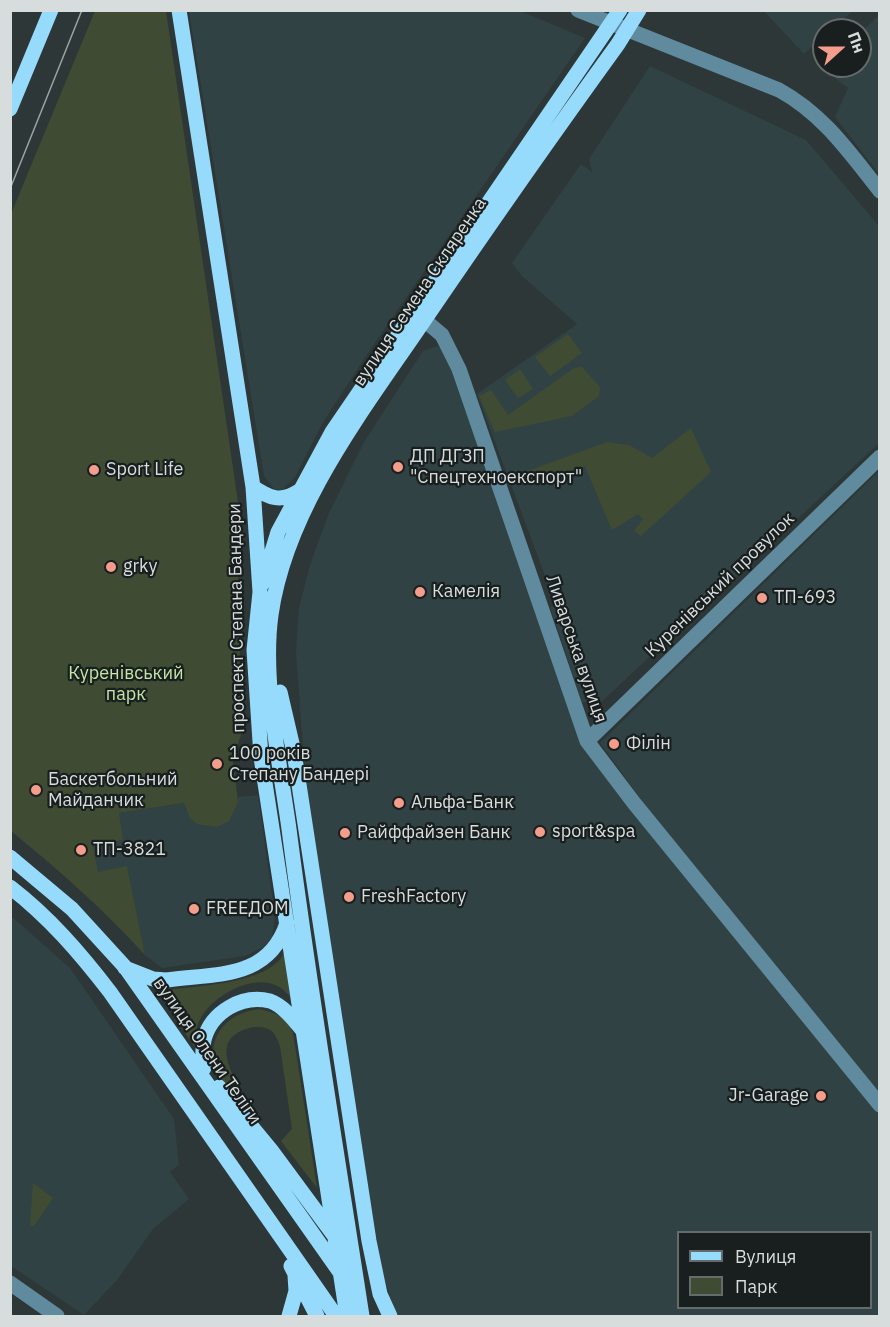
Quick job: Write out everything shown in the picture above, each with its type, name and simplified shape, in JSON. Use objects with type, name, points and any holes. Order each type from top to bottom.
[{"type":"main road","points":[[10,109],[51,10]]},
{"type":"main road","name":"проспект Степана Бандери","points":[[179,10],[253,486],[260,592],[254,650],[261,757],[305,1032],[330,1152]]},
{"type":"main road","name":"вулиця Семена Скляренка","points":[[271,615],[286,558],[308,504],[344,440],[419,315],[620,10]]},
{"type":"main road","name":"вулиця Семена Скляренка","points":[[260,592],[278,532],[298,491],[332,432],[475,244],[639,10]]},
{"type":"main road","points":[[253,486],[276,499],[289,498],[298,491]]},
{"type":"main road","name":"проспект Степана Бандери","points":[[271,615],[269,645],[274,711],[330,1152]]},
{"type":"main road","points":[[269,645],[294,752],[369,1241],[381,1294],[390,1317]]},
{"type":"main road","name":"вулиця Олени Теліги","points":[[10,857],[72,909],[125,967],[370,1317]]},
{"type":"main road","points":[[10,886],[44,915],[79,952],[243,1180],[336,1317]]},
{"type":"main road","points":[[125,967],[153,980],[250,968],[273,952],[287,923]]},
{"type":"main road","points":[[204,1068],[204,1040],[213,1022],[229,1006],[251,999],[271,1002],[287,1012],[305,1032]]},
{"type":"main road","points":[[166,1026],[204,1068],[314,1206],[384,1317]]},
{"type":"main road","points":[[330,1152],[347,1317]]},
{"type":"main road","points":[[330,1152],[362,1317]]},
{"type":"main road","points":[[243,1180],[295,1272],[317,1317]]},
{"type":"main road","points":[[289,1317],[296,1291],[295,1272]]},
{"type":"street","points":[[578,10],[779,90],[802,103],[828,126],[879,191]]},
{"type":"street","name":"Ливарська вулиця","points":[[419,315],[442,335],[459,369],[587,741],[647,820],[879,1105]]},
{"type":"street","name":"Куренівський провулок","points":[[587,741],[879,457]]},
{"type":"street","points":[[10,1283],[57,1317]]},
{"type":"shaded area","points":[[189,11],[520,11],[585,38],[368,353],[322,424],[295,477],[282,490],[274,489],[264,476]]},
{"type":"shaded area","points":[[764,11],[853,11],[845,18],[812,18],[812,46],[804,54]]},
{"type":"shaded area","points":[[879,15],[879,174],[835,117],[848,88],[835,78],[872,78],[872,22]]},
{"type":"shaded area","points":[[650,66],[806,140],[879,226],[879,443],[599,704],[582,702],[550,607],[556,605],[477,394],[577,324],[522,276],[512,263],[581,164],[592,172],[589,159]]},
{"type":"shaded area","points":[[438,346],[450,355],[571,715],[644,803],[600,743],[879,471],[879,1316],[398,1316],[378,1259],[307,798],[296,653],[299,608],[310,565],[329,513],[364,442],[423,351]]},
{"type":"shaded area","points":[[258,795],[275,917],[272,937],[265,946],[245,956],[162,968],[145,955],[127,867],[98,872],[93,846],[122,840],[118,813],[185,803],[186,810],[238,802],[238,797]]},
{"type":"shaded area","points":[[10,915],[70,968],[174,1119],[179,1165],[170,1172],[189,1199],[153,1229],[117,1280],[84,1315],[11,1266]]},
{"type":"green space","name":"Куренівський парк","points":[[95,11],[166,11],[239,509],[238,593],[242,731],[233,761],[238,802],[229,821],[217,827],[197,824],[190,818],[184,803],[119,813],[123,840],[93,846],[98,872],[127,866],[145,955],[80,890],[11,831],[11,214]]},
{"type":"green space","points":[[568,334],[582,353],[550,376],[535,357]]},
{"type":"green space","points":[[582,367],[600,387],[599,396],[572,416],[495,432],[479,396],[491,390],[508,415],[574,368]]},
{"type":"green space","points":[[520,369],[533,389],[518,398],[505,380]]},
{"type":"green space","points":[[691,428],[711,472],[641,536],[634,531],[643,519],[638,514],[612,530],[585,466],[526,484],[522,473],[607,442],[629,445],[652,458]]},
{"type":"green space","points":[[284,953],[290,997],[281,988],[269,983],[256,982],[231,991],[219,998],[202,1016],[197,1027],[195,1048],[158,991],[246,978],[276,964]]},
{"type":"green space","points":[[259,1009],[280,1016],[288,1023],[293,1033],[317,1188],[281,1141],[292,1129],[280,1046],[273,1033],[265,1028],[251,1028],[238,1032],[229,1041],[227,1057],[239,1088],[233,1094],[216,1070],[213,1058],[214,1047],[221,1029],[237,1016]]},
{"type":"green space","points":[[33,1183],[53,1198],[34,1226],[30,1225]]},
{"type":"tram line","points":[[10,189],[82,10]]},
{"type":"place","name":"ДП ДГЗП \"Спецтехноекспорт\"","points":[[398,467]]},
{"type":"place","name":"Sport Life","points":[[94,470]]},
{"type":"place","name":"grky","points":[[111,567]]},
{"type":"place","name":"Камелія","points":[[420,592]]},
{"type":"place","name":"ТП-693","points":[[762,598]]},
{"type":"place","name":"Філін","points":[[614,744]]},
{"type":"place","name":"100 років Степану Бандері","points":[[217,764]]},
{"type":"place","name":"Баскетбольний Майданчик","points":[[36,790]]},
{"type":"place","name":"Альфа-Банк","points":[[399,803]]},
{"type":"place","name":"sport&spa","points":[[540,832]]},
{"type":"place","name":"Райффайзен Банк","points":[[345,833]]},
{"type":"place","name":"ТП-3821","points":[[81,850]]},
{"type":"place","name":"FreshFactory","points":[[349,897]]},
{"type":"place","name":"FREEДОМ","points":[[194,909]]},
{"type":"place","name":"Jr-Garage","points":[[821,1096]]}]
